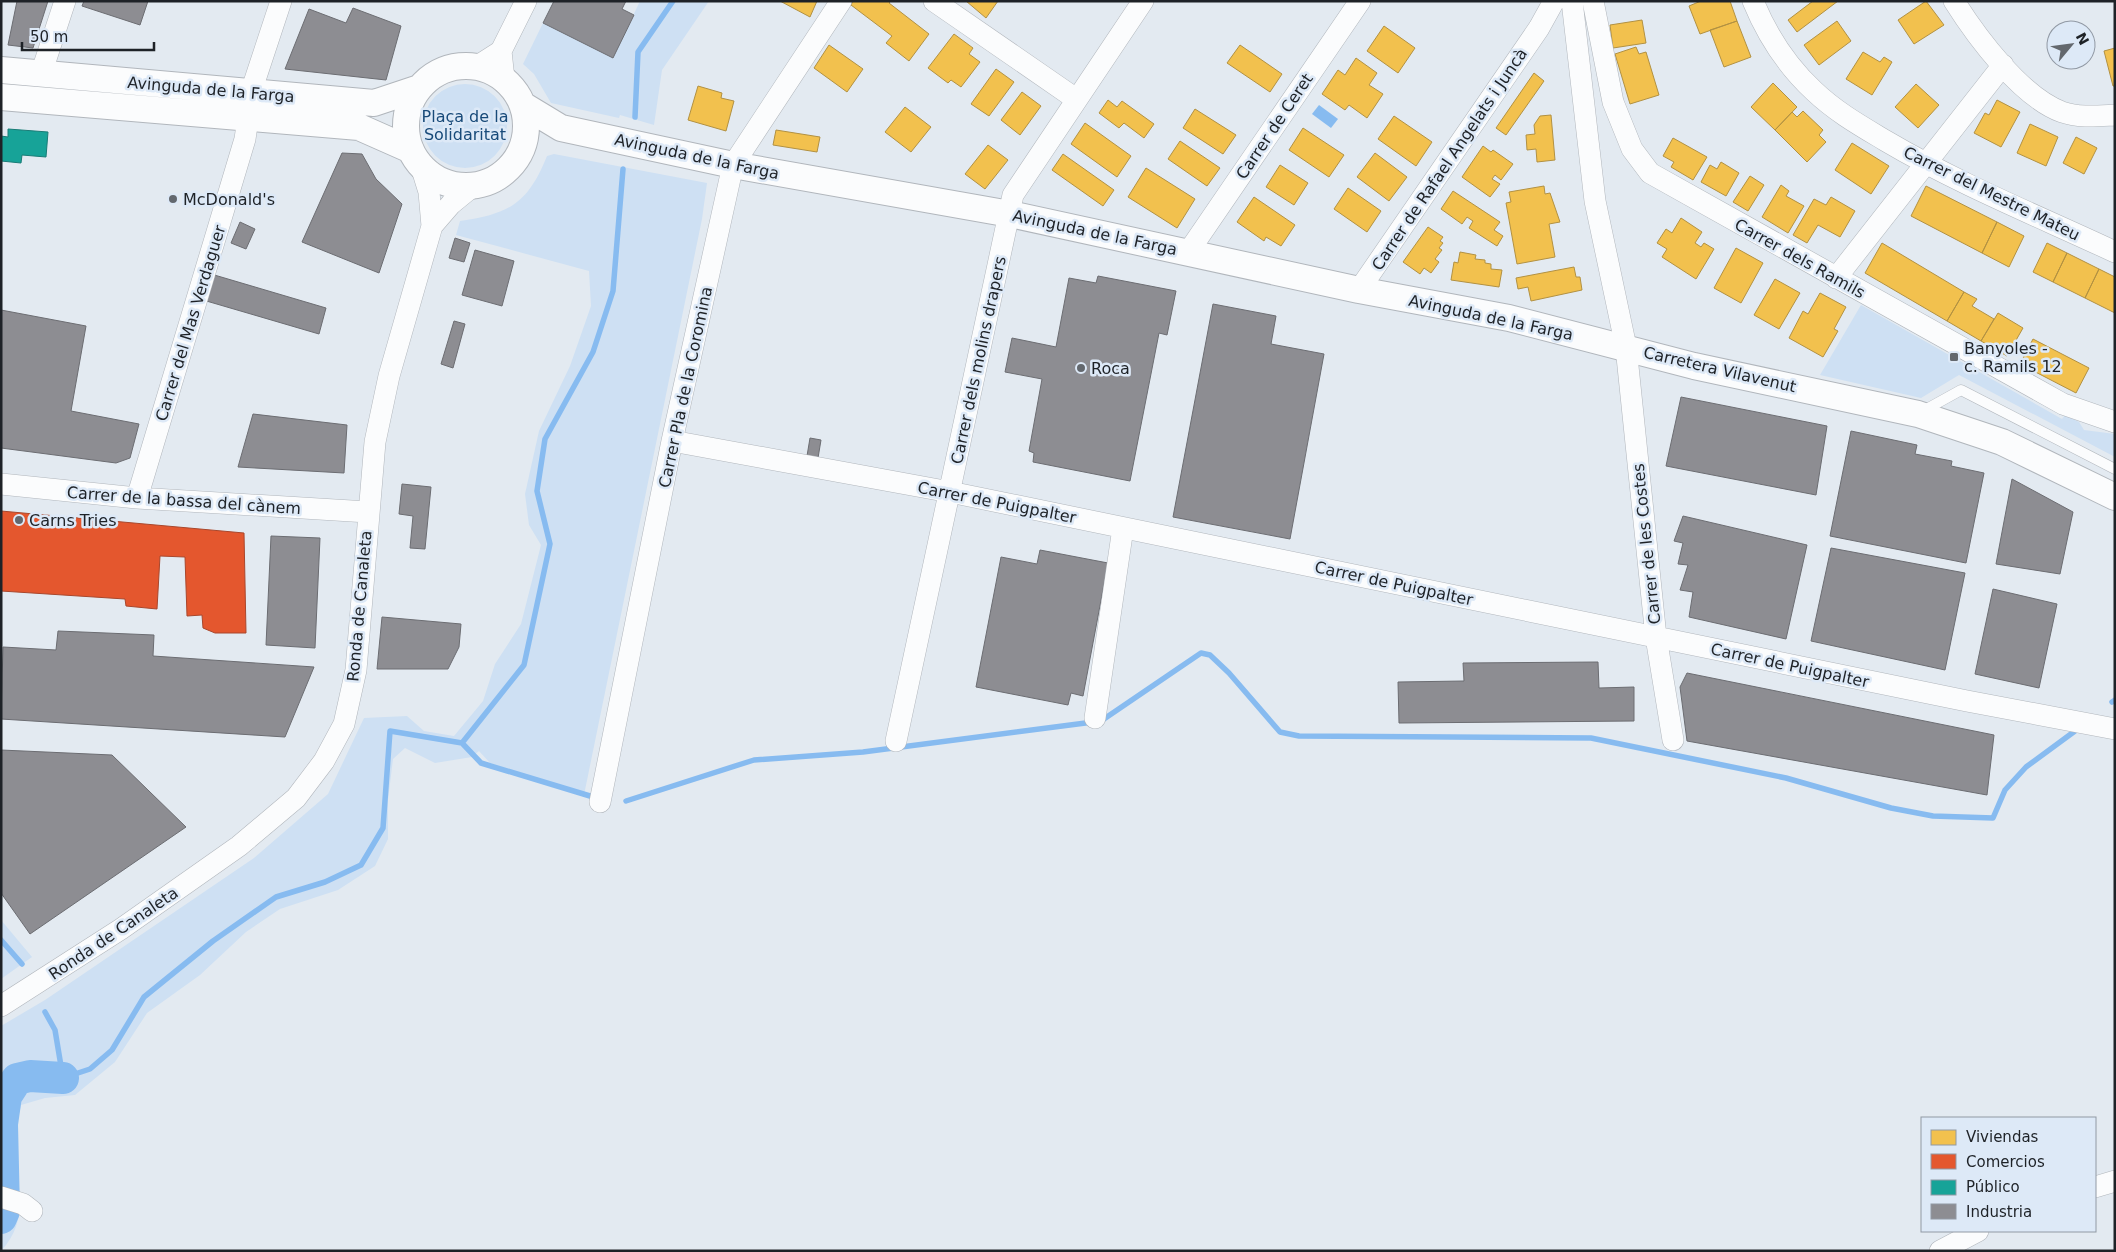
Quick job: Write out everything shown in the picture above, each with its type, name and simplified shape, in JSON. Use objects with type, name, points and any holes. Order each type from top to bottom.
[{"type":"street","points":[[41,74],[65,1]]},
{"type":"street","points":[[251,92],[281,1]]},
{"type":"street","points":[[476,67],[501,51],[526,1]]},
{"type":"street","name":"Carrer Pla de la Coromina","points":[[600,802],[672,441],[733,165],[841,1]]},
{"type":"street","points":[[934,1],[1076,99]]},
{"type":"street","name":"Carrer dels molins drapers","points":[[896,741],[1013,195],[1143,1]]},
{"type":"street","name":"Carrer de Ceret","points":[[1189,251],[1360,1]]},
{"type":"street","name":"Carrer de Rafael Angelats i Juncà","points":[[1359,290],[1539,28],[1554,1]]},
{"type":"street","name":"Carretera Vilavenut","points":[[1572,1],[1583,110],[1591,148],[1595,201],[1626,348],[1694,366],[1918,414],[2002,442],[2115,497]]},
{"type":"street","name":"Carrer dels Ramils","points":[[1593,1],[1613,102],[1632,149],[1650,173],[2063,404],[2111,417]]},
{"type":"street","name":"Carrer del Mestre Mateu","points":[[1753,1],[1762,23],[1787,62],[1813,90],[1842,115],[1924,164],[2115,252]]},
{"type":"street","points":[[1954,1],[1980,39],[2003,65],[2036,96],[2056,109],[2084,116],[2115,115]]},
{"type":"street","points":[[1539,28],[1557,24],[1565,27],[1576,42]]},
{"type":"street","points":[[501,51],[504,79]]},
{"type":"street","points":[[1836,278],[2003,65]]},
{"type":"street","points":[[476,67],[487,69],[504,79],[515,90],[523,105],[526,121],[525,140],[518,157],[506,171],[491,181],[473,186],[455,185],[436,178],[416,158],[406,134],[406,118],[411,102],[419,88],[433,75],[450,68],[476,67]]},
{"type":"street","name":"Avinguda de la Farga","points":[[1,70],[374,103],[419,88]]},
{"type":"street","name":"Avinguda de la Farga","points":[[1,96],[359,127],[416,158]]},
{"type":"street","name":"Avinguda de la Farga","points":[[523,105],[561,128],[733,165],[1010,214],[1189,251],[1359,290],[1509,318],[1626,348]]},
{"type":"street","name":"Carrer del Mas Verdaguer","points":[[137,498],[245,139],[248,118]]},
{"type":"street","points":[[525,140],[561,128]]},
{"type":"street","name":"Ronda de Canaleta","points":[[1,1006],[121,929],[239,846],[296,798],[324,761],[344,724],[356,670],[375,442],[388,376],[432,226],[429,192],[416,158]]},
{"type":"street","name":"Ronda de Canaleta","points":[[432,226],[451,204],[473,186]]},
{"type":"street","name":"Carrer de les Costes","points":[[1626,348],[1656,638],[1673,740]]},
{"type":"street","name":"Carrer de Puigpalter","points":[[672,441],[950,492],[1656,638],[2115,729]]},
{"type":"street","name":"Carrer de la bassa del cànem","points":[[1,484],[137,498],[368,512]]},
{"type":"street","points":[[1095,718],[1123,528]]},
{"type":"street","points":[[2096,1188],[2115,1181]]},
{"type":"street","points":[[1,1197],[28,1208]]},
{"type":"street","points":[[1940,1251],[1976,1232]]},
{"type":"lane","points":[[1918,414],[1961,390],[2115,469]]},
{"type":"green space","points":[[640,1],[709,1],[662,70],[654,125],[620,115],[619,118],[551,103],[534,74],[523,64],[543,23],[613,58]]},
{"type":"green space","name":"Plaça de la Solidaritat","points":[[465,84],[481,87],[495,96],[504,110],[507,126],[504,142],[495,156],[481,165],[465,168],[449,165],[435,156],[426,142],[423,126],[426,110],[435,96],[449,87]]},
{"type":"green space","points":[[554,154],[707,183],[702,219],[584,795],[490,763],[479,751],[472,757],[435,763],[405,748],[393,759],[388,800],[388,839],[375,866],[338,890],[280,909],[246,932],[200,975],[147,1013],[115,1062],[75,1095],[45,1098],[21,1105],[14,1139],[20,1198],[19,1211],[17,1225],[11,1238],[1,1251],[1,1026],[45,1000],[254,858],[328,794],[364,718],[407,716],[424,731],[454,736],[483,701],[495,664],[521,624],[541,545],[529,525],[525,494],[539,431],[570,366],[591,306],[589,271],[456,235],[460,221],[492,214],[504,210],[515,203],[532,185],[547,156]]},
{"type":"green space","points":[[1861,305],[2062,419],[2065,415],[2079,422],[2084,430],[2115,434],[2115,457],[1959,375],[1921,398],[1820,375]]},
{"type":"green space","points":[[1,920],[32,957],[1,979]]},
{"type":"water","points":[[1319,105],[1338,119],[1331,128],[1312,114]]},
{"type":"building: Viviendas","points":[[780,1],[817,1],[810,17]]},
{"type":"building: Viviendas","points":[[853,1],[891,1],[889,3],[929,34],[909,61],[886,43],[892,36],[851,5]]},
{"type":"building: Viviendas","points":[[966,1],[998,1],[986,18]]},
{"type":"building: Viviendas","points":[[1701,1],[1730,1],[1737,21],[1700,34],[1689,6]]},
{"type":"building: Viviendas","points":[[1813,1],[1838,1],[1797,32],[1788,20]]},
{"type":"building: Viviendas","points":[[1926,1],[1944,25],[1914,44],[1898,20]]},
{"type":"building: Viviendas","points":[[1642,20],[1646,43],[1613,48],[1610,25]]},
{"type":"building: Viviendas","points":[[1737,21],[1751,57],[1724,67],[1710,30]]},
{"type":"building: Viviendas","points":[[1837,21],[1851,41],[1819,65],[1804,45]]},
{"type":"building: Viviendas","points":[[1384,26],[1415,48],[1398,73],[1367,51]]},
{"type":"building: Viviendas","points":[[954,34],[973,48],[969,54],[980,62],[961,87],[951,80],[948,83],[928,68]]},
{"type":"building: Viviendas","points":[[829,45],[863,69],[847,92],[814,68]]},
{"type":"building: Viviendas","points":[[1240,45],[1282,74],[1270,92],[1227,63]]},
{"type":"building: Viviendas","points":[[1636,47],[1639,54],[1646,52],[1659,95],[1630,104],[1615,54]]},
{"type":"building: Viviendas","points":[[2115,48],[2115,86],[2113,86],[2104,51]]},
{"type":"building: Viviendas","points":[[1863,52],[1880,62],[1884,57],[1892,62],[1872,95],[1846,79]]},
{"type":"building: Viviendas","points":[[1356,58],[1377,73],[1369,85],[1383,94],[1367,118],[1349,105],[1345,110],[1322,94],[1338,70],[1345,75]]},
{"type":"building: Viviendas","points":[[996,69],[1014,82],[989,116],[971,104]]},
{"type":"building: Viviendas","points":[[1534,73],[1544,81],[1506,135],[1496,128]]},
{"type":"building: Viviendas","points":[[1773,83],[1797,107],[1775,130],[1751,107]]},
{"type":"building: Viviendas","points":[[1916,84],[1939,105],[1918,128],[1895,107]]},
{"type":"building: Viviendas","points":[[698,86],[722,93],[721,98],[734,101],[726,131],[688,120]]},
{"type":"building: Viviendas","points":[[1022,92],[1041,106],[1020,135],[1001,120]]},
{"type":"building: Viviendas","points":[[1108,100],[1117,107],[1122,101],[1154,124],[1144,138],[1124,123],[1119,128],[1099,113]]},
{"type":"building: Viviendas","points":[[1997,100],[2020,112],[2001,147],[1974,133],[1985,113],[1989,115]]},
{"type":"building: Viviendas","points":[[905,107],[931,127],[911,152],[885,132]]},
{"type":"building: Viviendas","points":[[1195,109],[1236,135],[1223,154],[1183,128]]},
{"type":"building: Viviendas","points":[[1803,111],[1823,130],[1819,135],[1826,142],[1807,162],[1775,130],[1792,112],[1797,117]]},
{"type":"building: Viviendas","points":[[1551,115],[1555,160],[1537,162],[1536,149],[1527,150],[1526,135],[1535,134],[1534,125],[1540,116]]},
{"type":"building: Viviendas","points":[[1394,116],[1432,142],[1416,166],[1378,139]]},
{"type":"building: Viviendas","points":[[1085,123],[1131,156],[1117,177],[1071,144]]},
{"type":"building: Viviendas","points":[[2030,124],[2058,137],[2046,166],[2017,153]]},
{"type":"building: Viviendas","points":[[1303,128],[1344,155],[1329,177],[1289,150]]},
{"type":"building: Viviendas","points":[[776,130],[820,137],[817,152],[773,145]]},
{"type":"building: Viviendas","points":[[2076,137],[2097,148],[2084,174],[2063,163]]},
{"type":"building: Viviendas","points":[[1673,138],[1707,157],[1693,180],[1671,167],[1674,162],[1663,156]]},
{"type":"building: Viviendas","points":[[1180,141],[1220,168],[1207,186],[1168,159]]},
{"type":"building: Viviendas","points":[[1852,143],[1889,166],[1871,194],[1835,170]]},
{"type":"building: Viviendas","points":[[988,145],[1008,160],[985,189],[965,174]]},
{"type":"building: Viviendas","points":[[1483,146],[1491,152],[1493,150],[1513,164],[1501,180],[1495,175],[1492,179],[1500,184],[1490,197],[1462,177]]},
{"type":"building: Viviendas","points":[[1375,153],[1407,177],[1389,201],[1357,177]]},
{"type":"building: Viviendas","points":[[1063,154],[1114,190],[1103,206],[1052,170]]},
{"type":"building: Viviendas","points":[[1721,162],[1739,173],[1726,196],[1701,182],[1710,165],[1717,169]]},
{"type":"building: Viviendas","points":[[1280,165],[1308,183],[1294,205],[1266,187]]},
{"type":"building: Viviendas","points":[[1146,168],[1195,199],[1177,228],[1128,197]]},
{"type":"building: Viviendas","points":[[1750,176],[1764,185],[1748,211],[1733,202]]},
{"type":"building: Viviendas","points":[[1781,185],[1789,191],[1786,196],[1804,206],[1788,233],[1762,217]]},
{"type":"building: Viviendas","points":[[1544,186],[1545,194],[1550,193],[1560,222],[1549,224],[1555,257],[1517,264],[1506,203],[1511,202],[1509,192]]},
{"type":"building: Viviendas","points":[[1926,186],[1997,222],[1982,253],[1911,216]]},
{"type":"building: Viviendas","points":[[1348,188],[1381,211],[1367,232],[1334,209]]},
{"type":"building: Viviendas","points":[[1453,191],[1500,222],[1494,230],[1503,236],[1497,246],[1469,228],[1473,221],[1467,217],[1462,224],[1441,209]]},
{"type":"building: Viviendas","points":[[1254,197],[1295,225],[1281,246],[1266,237],[1264,241],[1237,222]]},
{"type":"building: Viviendas","points":[[1831,197],[1855,211],[1840,237],[1818,225],[1807,243],[1793,235],[1814,199],[1826,205]]},
{"type":"building: Viviendas","points":[[1681,218],[1702,232],[1695,243],[1701,247],[1704,243],[1714,249],[1696,279],[1662,257],[1667,249],[1657,243],[1666,229],[1672,233]]},
{"type":"building: Viviendas","points":[[1997,222],[2024,236],[2009,267],[1982,253]]},
{"type":"building: Viviendas","points":[[1428,227],[1443,237],[1440,241],[1443,243],[1439,248],[1442,250],[1435,259],[1439,262],[1431,273],[1424,268],[1420,274],[1403,262]]},
{"type":"building: Viviendas","points":[[1882,243],[1964,292],[1947,321],[1865,273]]},
{"type":"building: Viviendas","points":[[2047,243],[2067,253],[2053,282],[2033,272]]},
{"type":"building: Viviendas","points":[[1736,248],[1763,263],[1741,303],[1714,288]]},
{"type":"building: Viviendas","points":[[1460,252],[1476,255],[1475,259],[1485,260],[1485,263],[1491,264],[1491,269],[1502,270],[1499,287],[1451,280],[1454,262],[1458,263]]},
{"type":"building: Viviendas","points":[[2067,253],[2099,269],[2085,298],[2053,282]]},
{"type":"building: Viviendas","points":[[1574,267],[1576,277],[1580,277],[1582,290],[1531,301],[1528,287],[1518,289],[1516,278]]},
{"type":"building: Viviendas","points":[[2099,269],[2115,277],[2115,313],[2085,298]]},
{"type":"building: Viviendas","points":[[1775,279],[1800,293],[1779,329],[1754,315]]},
{"type":"building: Viviendas","points":[[1964,292],[1977,299],[1972,306],[1994,319],[1981,341],[1947,321]]},
{"type":"building: Viviendas","points":[[1820,293],[1846,307],[1834,329],[1838,331],[1823,357],[1789,338],[1803,311],[1808,314]]},
{"type":"building: Viviendas","points":[[1998,313],[2023,328],[2007,356],[1981,341]]},
{"type":"building: Viviendas","points":[[2033,339],[2089,368],[2076,393],[2020,364]]},
{"type":"building: Comercios","points":[[1,511],[244,533],[246,633],[215,633],[203,628],[202,615],[187,616],[185,557],[160,556],[157,609],[126,606],[125,599],[1,591]]},
{"type":"building: Público","points":[[8,129],[48,132],[46,157],[22,155],[21,163],[1,161],[1,136],[8,137]]},
{"type":"building: Industria","points":[[17,1],[48,1],[33,48],[8,45]]},
{"type":"building: Industria","points":[[84,1],[148,1],[140,25],[82,6]]},
{"type":"building: Industria","points":[[554,1],[626,1],[622,9],[634,15],[613,58],[543,23]]},
{"type":"building: Industria","points":[[353,8],[401,26],[386,80],[285,69],[309,9],[346,23]]},
{"type":"building: Industria","points":[[342,153],[362,154],[376,179],[402,204],[379,273],[302,242]]},
{"type":"building: Industria","points":[[240,222],[255,229],[246,249],[231,243]]},
{"type":"building: Industria","points":[[455,238],[470,243],[464,262],[449,258]]},
{"type":"building: Industria","points":[[475,250],[514,261],[502,306],[462,295]]},
{"type":"building: Industria","points":[[211,274],[326,308],[319,334],[203,300]]},
{"type":"building: Industria","points":[[1098,276],[1176,291],[1167,335],[1159,333],[1130,481],[1033,462],[1034,453],[1029,451],[1042,379],[1005,372],[1012,338],[1056,347],[1069,278],[1096,283]]},
{"type":"building: Industria","points":[[1213,304],[1276,316],[1271,344],[1324,354],[1290,539],[1173,517]]},
{"type":"building: Industria","points":[[1,310],[86,326],[71,411],[139,424],[130,458],[116,463],[1,448]]},
{"type":"building: Industria","points":[[454,321],[465,324],[453,368],[441,364]]},
{"type":"building: Industria","points":[[1681,397],[1827,426],[1816,495],[1666,466]]},
{"type":"building: Industria","points":[[253,414],[347,425],[344,473],[238,467]]},
{"type":"building: Industria","points":[[1851,431],[1917,445],[1915,454],[1952,461],[1951,466],[1984,473],[1966,563],[1830,536]]},
{"type":"building: Industria","points":[[810,438],[821,440],[818,458],[807,456]]},
{"type":"building: Industria","points":[[2012,479],[2073,512],[2060,574],[1996,564]]},
{"type":"building: Industria","points":[[402,484],[431,487],[425,549],[410,548],[413,516],[399,514]]},
{"type":"building: Industria","points":[[1683,516],[1807,545],[1786,639],[1689,617],[1693,592],[1680,590],[1688,565],[1678,564],[1683,543],[1674,541]]},
{"type":"building: Industria","points":[[271,536],[320,538],[315,648],[266,645]]},
{"type":"building: Industria","points":[[1831,548],[1965,573],[1945,670],[1811,641]]},
{"type":"building: Industria","points":[[1040,550],[1108,563],[1083,696],[1071,693],[1068,705],[976,687],[1001,557],[1037,564]]},
{"type":"building: Industria","points":[[1993,589],[2057,604],[2039,688],[1975,674]]},
{"type":"building: Industria","points":[[382,617],[461,624],[459,647],[448,669],[377,669]]},
{"type":"building: Industria","points":[[58,631],[154,635],[153,656],[314,667],[285,737],[1,719],[3,647],[56,650]]},
{"type":"building: Industria","points":[[1598,662],[1599,688],[1634,687],[1634,721],[1399,723],[1398,682],[1464,681],[1463,663]]},
{"type":"building: Industria","points":[[1687,673],[1994,735],[1987,795],[1687,741],[1680,687]]},
{"type":"building: Industria","points":[[1,750],[112,755],[186,827],[30,934],[1,893]]},
{"type":"waterway","points":[[635,117],[638,52],[673,1]]},
{"type":"waterway","points":[[45,1012],[55,1030],[63,1078],[90,1069],[112,1050],[144,997],[213,941],[276,897],[325,882],[361,865],[383,828],[390,731],[462,743],[524,665],[550,544],[537,491],[545,439],[593,352],[613,291],[623,169]]},
{"type":"waterway","points":[[626,801],[754,760],[863,752],[1101,721],[1201,653],[1210,655],[1229,673],[1280,732],[1299,736],[1591,738],[1786,778],[1891,808],[1933,816],[1993,818],[2005,790],[2026,767],[2075,731]]},
{"type":"waterway","points":[[462,743],[481,763],[590,796]]},
{"type":"waterway","points":[[1,940],[22,964]]},
{"type":"waterway","points":[[1,1218],[4,1211],[2,1124],[6,1096],[17,1079],[30,1076],[63,1078]]},
{"type":"place","name":"McDonald's","points":[[173,199]]},
{"type":"place","name":"Banyoles - c. Ramils 12","points":[[1954,357]]},
{"type":"place","name":"Roca","points":[[1081,368]]},
{"type":"place","name":"Carns Tries","points":[[19,520]]}]
